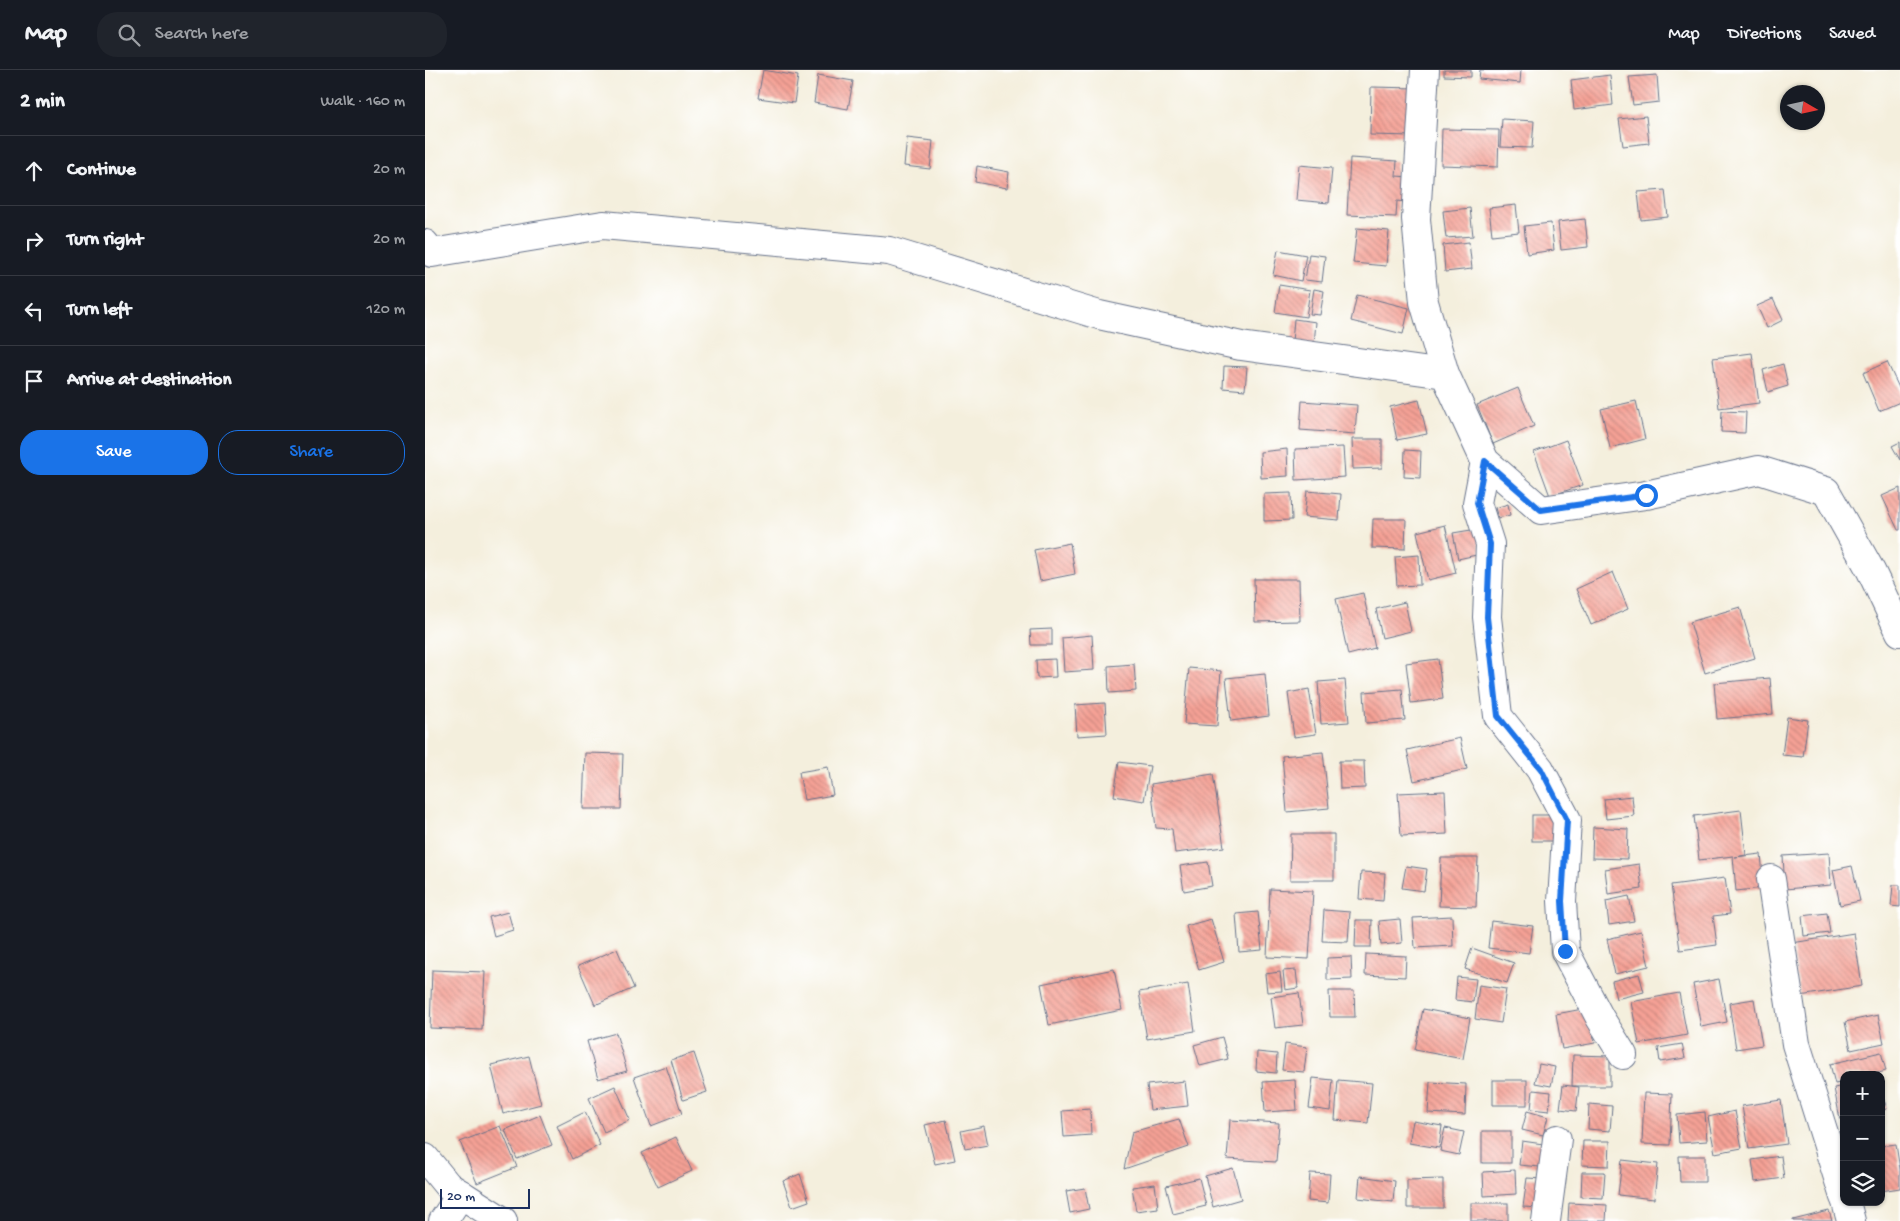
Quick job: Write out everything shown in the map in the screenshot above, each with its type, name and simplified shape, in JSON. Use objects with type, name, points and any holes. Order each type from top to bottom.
[{"type":"street","points":[[1425,70],[1416,219],[1424,302],[1445,374],[1485,461],[1541,510],[1646,495],[1759,470],[1826,491],[1871,571],[1900,632]]},
{"type":"street","points":[[425,244],[432,253],[603,225],[889,251],[1099,315],[1241,346],[1445,374]]},
{"type":"street","points":[[1485,461],[1477,503],[1490,544],[1487,617],[1498,716],[1541,769],[1567,820],[1562,901],[1565,951],[1600,1018],[1623,1055]]},
{"type":"street","points":[[1771,878],[1795,1044],[1840,1185]]},
{"type":"street","points":[[1546,1221],[1557,1139]]},
{"type":"street","points":[[425,1158],[448,1186],[503,1221]]},
{"type":"street","points":[[443,1221],[461,1194]]},
{"type":"street","points":[[1846,1206],[1851,1221]]},
{"type":"building","points":[[763,70],[798,76],[794,103],[758,98]]},
{"type":"building","points":[[1444,70],[1471,70],[1471,77],[1444,76]]},
{"type":"building","points":[[1480,70],[1521,70],[1520,83],[1479,79]]},
{"type":"building","points":[[818,75],[853,81],[848,109],[814,103]]},
{"type":"building","points":[[1610,75],[1613,105],[1574,110],[1571,80]]},
{"type":"building","points":[[1657,75],[1659,102],[1633,105],[1629,77]]},
{"type":"building","points":[[1371,87],[1416,88],[1414,136],[1370,135]]},
{"type":"building","points":[[1646,116],[1649,143],[1623,146],[1619,119]]},
{"type":"building","points":[[1502,119],[1534,121],[1532,148],[1500,147]]},
{"type":"building","points":[[1442,129],[1499,130],[1498,167],[1441,165]]},
{"type":"building","points":[[907,138],[933,141],[930,169],[904,166]]},
{"type":"building","points":[[1350,158],[1397,161],[1396,176],[1409,177],[1407,202],[1397,201],[1396,217],[1347,215]]},
{"type":"building","points":[[1299,165],[1332,168],[1329,203],[1296,200]]},
{"type":"building","points":[[977,166],[1009,172],[1007,188],[975,182]]},
{"type":"building","points":[[1665,190],[1668,217],[1641,220],[1638,192]]},
{"type":"building","points":[[1516,205],[1519,232],[1492,235],[1489,208]]},
{"type":"building","points":[[1470,208],[1473,236],[1446,238],[1443,211]]},
{"type":"building","points":[[1585,219],[1588,247],[1561,250],[1558,222]]},
{"type":"building","points":[[1551,223],[1554,250],[1527,254],[1524,226]]},
{"type":"building","points":[[1357,228],[1389,231],[1386,266],[1353,263]]},
{"type":"building","points":[[1469,242],[1472,269],[1445,272],[1443,245]]},
{"type":"building","points":[[1278,250],[1306,255],[1301,281],[1273,275]]},
{"type":"building","points":[[1309,254],[1325,256],[1322,282],[1305,280]]},
{"type":"building","points":[[1279,285],[1310,290],[1306,317],[1275,312]]},
{"type":"building","points":[[1314,289],[1324,291],[1320,315],[1310,314]]},
{"type":"building","points":[[1357,295],[1409,308],[1403,334],[1351,321]]},
{"type":"building","points":[[1773,299],[1783,320],[1767,328],[1757,306]]},
{"type":"building","points":[[1294,319],[1316,322],[1314,344],[1292,342]]},
{"type":"building","points":[[1752,353],[1759,403],[1719,408],[1713,358]]},
{"type":"building","points":[[1887,362],[1900,390],[1900,402],[1879,411],[1863,373]]},
{"type":"building","points":[[1783,364],[1788,386],[1768,392],[1763,370]]},
{"type":"building","points":[[1224,366],[1247,367],[1245,390],[1223,388]]},
{"type":"building","points":[[1518,388],[1534,426],[1493,444],[1477,405]]},
{"type":"building","points":[[1419,400],[1427,434],[1397,440],[1390,407]]},
{"type":"building","points":[[1302,401],[1357,405],[1355,434],[1300,430]]},
{"type":"building","points":[[1636,401],[1645,439],[1610,448],[1601,409]]},
{"type":"building","points":[[1722,411],[1746,412],[1745,433],[1721,432]]},
{"type":"building","points":[[1352,439],[1382,439],[1382,468],[1353,469]]},
{"type":"building","points":[[1566,440],[1583,485],[1550,496],[1534,452]]},
{"type":"building","points":[[1900,442],[1900,460],[1892,446]]},
{"type":"building","points":[[1343,447],[1345,477],[1296,480],[1295,449]]},
{"type":"building","points":[[1287,449],[1288,476],[1261,478],[1260,452]]},
{"type":"building","points":[[1405,450],[1421,451],[1420,478],[1404,477]]},
{"type":"building","points":[[1900,488],[1900,530],[1898,530],[1882,496]]},
{"type":"building","points":[[1307,491],[1341,494],[1339,520],[1304,517]]},
{"type":"building","points":[[1291,493],[1292,520],[1264,521],[1264,494]]},
{"type":"building","points":[[1508,504],[1510,515],[1498,518],[1495,508]]},
{"type":"building","points":[[1373,519],[1406,519],[1405,549],[1372,548]]},
{"type":"building","points":[[1445,525],[1456,573],[1428,580],[1417,532]]},
{"type":"building","points":[[1477,529],[1481,554],[1458,559],[1453,533]]},
{"type":"building","points":[[1070,543],[1075,574],[1040,581],[1034,550]]},
{"type":"building","points":[[1419,555],[1420,585],[1397,586],[1395,557]]},
{"type":"building","points":[[1613,572],[1628,609],[1591,625],[1576,589]]},
{"type":"building","points":[[1254,579],[1299,579],[1300,621],[1255,622]]},
{"type":"building","points":[[1363,593],[1375,648],[1348,655],[1336,599]]},
{"type":"building","points":[[1405,602],[1411,631],[1382,638],[1376,609]]},
{"type":"building","points":[[1740,607],[1755,658],[1705,673],[1690,622]]},
{"type":"building","points":[[1052,629],[1052,645],[1031,645],[1030,630]]},
{"type":"building","points":[[1092,635],[1094,670],[1064,672],[1062,638]]},
{"type":"building","points":[[1055,659],[1056,677],[1037,678],[1036,660]]},
{"type":"building","points":[[1438,659],[1443,699],[1411,703],[1406,663]]},
{"type":"building","points":[[1134,664],[1136,691],[1109,693],[1108,666]]},
{"type":"building","points":[[1189,668],[1221,671],[1217,726],[1184,724]]},
{"type":"building","points":[[1265,674],[1269,716],[1231,721],[1226,678]]},
{"type":"building","points":[[1770,678],[1773,714],[1717,719],[1714,683]]},
{"type":"building","points":[[1345,680],[1349,722],[1321,724],[1318,682]]},
{"type":"building","points":[[1309,689],[1316,734],[1294,737],[1288,693]]},
{"type":"building","points":[[1402,689],[1405,720],[1366,723],[1364,692]]},
{"type":"building","points":[[1105,703],[1107,734],[1077,736],[1075,705]]},
{"type":"building","points":[[1787,717],[1808,720],[1803,757],[1782,755]]},
{"type":"building","points":[[1460,738],[1467,769],[1414,781],[1407,750]]},
{"type":"building","points":[[1323,752],[1329,808],[1287,812],[1282,756]]},
{"type":"building","points":[[585,753],[623,754],[621,809],[583,809]]},
{"type":"building","points":[[1339,761],[1364,761],[1365,788],[1340,789]]},
{"type":"building","points":[[1119,762],[1150,766],[1144,801],[1114,796]]},
{"type":"building","points":[[828,767],[833,795],[804,800],[799,772]]},
{"type":"building","points":[[1213,774],[1224,847],[1175,853],[1172,829],[1156,828],[1151,784]]},
{"type":"building","points":[[1445,791],[1447,834],[1401,836],[1398,793]]},
{"type":"building","points":[[1632,796],[1634,816],[1606,819],[1604,799]]},
{"type":"building","points":[[1741,810],[1746,855],[1735,857],[1761,854],[1764,888],[1736,891],[1733,856],[1699,860],[1694,816]]},
{"type":"building","points":[[1532,815],[1559,815],[1559,841],[1532,841]]},
{"type":"building","points":[[1593,827],[1628,829],[1627,859],[1592,858]]},
{"type":"building","points":[[1291,834],[1334,834],[1334,880],[1290,880]]},
{"type":"building","points":[[1829,853],[1831,885],[1785,889],[1783,856]]},
{"type":"building","points":[[1441,858],[1478,858],[1476,907],[1439,906]]},
{"type":"building","points":[[1208,862],[1212,886],[1184,891],[1180,866]]},
{"type":"building","points":[[1639,864],[1642,889],[1608,894],[1605,869]]},
{"type":"building","points":[[1406,866],[1427,869],[1424,891],[1402,888]]},
{"type":"building","points":[[1852,866],[1860,901],[1840,905],[1833,870]]},
{"type":"building","points":[[1361,872],[1385,873],[1383,901],[1359,899]]},
{"type":"building","points":[[1725,878],[1730,914],[1713,916],[1717,945],[1680,950],[1671,885]]},
{"type":"building","points":[[1893,885],[1900,885],[1900,907],[1891,906]]},
{"type":"building","points":[[1270,889],[1313,891],[1309,959],[1267,957]]},
{"type":"building","points":[[1629,896],[1634,921],[1609,925],[1606,901]]},
{"type":"building","points":[[1324,910],[1350,912],[1348,942],[1322,941]]},
{"type":"building","points":[[508,912],[513,930],[494,936],[489,917]]},
{"type":"building","points":[[1258,912],[1262,950],[1239,952],[1236,914]]},
{"type":"building","points":[[1827,913],[1830,933],[1804,936],[1802,916]]},
{"type":"building","points":[[1452,916],[1453,946],[1415,948],[1413,918]]},
{"type":"building","points":[[1211,919],[1224,962],[1199,970],[1186,926]]},
{"type":"building","points":[[1400,919],[1402,943],[1381,945],[1379,921]]},
{"type":"building","points":[[1356,920],[1372,920],[1371,947],[1355,947]]},
{"type":"building","points":[[1491,921],[1533,926],[1529,953],[1488,948]]},
{"type":"building","points":[[1641,931],[1649,966],[1615,974],[1607,939]]},
{"type":"building","points":[[1854,933],[1862,986],[1800,996],[1792,943]]},
{"type":"building","points":[[1472,948],[1514,963],[1507,983],[1465,969]]},
{"type":"building","points":[[617,949],[634,988],[595,1005],[578,966]]},
{"type":"building","points":[[1366,954],[1406,956],[1405,977],[1365,975]]},
{"type":"building","points":[[1351,957],[1352,979],[1327,980],[1327,958]]},
{"type":"building","points":[[1114,969],[1122,1010],[1049,1025],[1041,984]]},
{"type":"building","points":[[432,970],[485,972],[482,1030],[430,1028]]},
{"type":"building","points":[[1296,970],[1298,988],[1285,990],[1283,971]]},
{"type":"building","points":[[1280,972],[1282,991],[1267,992],[1265,974]]},
{"type":"building","points":[[1639,974],[1644,992],[1616,999],[1612,981]]},
{"type":"building","points":[[1457,977],[1476,979],[1473,1002],[1455,1000]]},
{"type":"building","points":[[1719,979],[1727,1022],[1701,1027],[1693,984]]},
{"type":"building","points":[[1188,984],[1195,1031],[1147,1039],[1139,992]]},
{"type":"building","points":[[1479,985],[1506,989],[1501,1023],[1475,1019]]},
{"type":"building","points":[[1329,991],[1354,991],[1355,1017],[1330,1017]]},
{"type":"building","points":[[1299,993],[1303,1025],[1275,1028],[1271,997]]},
{"type":"building","points":[[1679,993],[1687,1035],[1639,1044],[1631,1002]]},
{"type":"building","points":[[1754,999],[1762,1045],[1736,1049],[1729,1003]]},
{"type":"building","points":[[1588,1008],[1595,1043],[1562,1049],[1556,1014]]},
{"type":"building","points":[[1423,1009],[1470,1018],[1463,1059],[1415,1050]]},
{"type":"building","points":[[1878,1015],[1884,1043],[1851,1050],[1845,1022]]},
{"type":"building","points":[[616,1033],[627,1071],[598,1079],[587,1041]]},
{"type":"building","points":[[1222,1037],[1228,1059],[1200,1066],[1194,1045]]},
{"type":"building","points":[[1285,1044],[1307,1047],[1304,1072],[1282,1070]]},
{"type":"building","points":[[1682,1044],[1685,1058],[1660,1062],[1658,1048]]},
{"type":"building","points":[[1257,1052],[1277,1054],[1276,1073],[1256,1071]]},
{"type":"building","points":[[1881,1052],[1886,1071],[1840,1071],[1840,1083],[1835,1084],[1830,1064]]},
{"type":"building","points":[[694,1053],[707,1092],[683,1100],[671,1060]]},
{"type":"building","points":[[1573,1055],[1610,1056],[1610,1086],[1572,1086]]},
{"type":"building","points":[[529,1056],[541,1104],[503,1114],[491,1065]]},
{"type":"building","points":[[1539,1064],[1555,1067],[1551,1086],[1535,1083]]},
{"type":"building","points":[[666,1066],[682,1114],[651,1126],[634,1077]]},
{"type":"building","points":[[1313,1078],[1333,1080],[1330,1111],[1309,1108]]},
{"type":"building","points":[[1295,1080],[1297,1110],[1265,1112],[1263,1082]]},
{"type":"building","points":[[1338,1080],[1372,1083],[1368,1123],[1335,1120]]},
{"type":"building","points":[[1493,1080],[1527,1080],[1527,1105],[1493,1105]]},
{"type":"building","points":[[1185,1081],[1188,1106],[1150,1110],[1147,1085]]},
{"type":"building","points":[[1430,1082],[1466,1084],[1465,1115],[1428,1113]]},
{"type":"building","points":[[1563,1085],[1579,1087],[1576,1111],[1560,1109]]},
{"type":"building","points":[[615,1086],[630,1120],[604,1132],[589,1098]]},
{"type":"building","points":[[1840,1087],[1840,1119],[1834,1088]]},
{"type":"building","points":[[1533,1090],[1551,1092],[1549,1111],[1531,1109]]},
{"type":"building","points":[[1644,1093],[1672,1094],[1670,1145],[1642,1144]]},
{"type":"building","points":[[1781,1100],[1787,1144],[1749,1149],[1742,1106]]},
{"type":"building","points":[[1589,1104],[1612,1106],[1610,1131],[1588,1129]]},
{"type":"building","points":[[1090,1109],[1091,1135],[1064,1137],[1062,1111]]},
{"type":"building","points":[[1527,1111],[1548,1117],[1543,1135],[1522,1130]]},
{"type":"building","points":[[1735,1111],[1742,1148],[1715,1153],[1708,1117]]},
{"type":"building","points":[[585,1112],[600,1145],[572,1159],[557,1126]]},
{"type":"building","points":[[1705,1112],[1707,1141],[1679,1143],[1677,1115]]},
{"type":"building","points":[[540,1115],[552,1145],[517,1159],[505,1130]]},
{"type":"building","points":[[1179,1119],[1189,1147],[1124,1169],[1132,1132]]},
{"type":"building","points":[[946,1120],[955,1160],[935,1164],[925,1125]]},
{"type":"building","points":[[1230,1120],[1279,1123],[1276,1162],[1227,1159]]},
{"type":"building","points":[[1413,1121],[1442,1126],[1439,1148],[1409,1143]]},
{"type":"building","points":[[500,1126],[517,1167],[477,1183],[460,1142]]},
{"type":"building","points":[[984,1126],[988,1145],[965,1149],[961,1131]]},
{"type":"building","points":[[1445,1128],[1464,1132],[1459,1155],[1440,1151]]},
{"type":"building","points":[[1482,1131],[1511,1131],[1511,1163],[1482,1163]]},
{"type":"building","points":[[676,1137],[692,1171],[658,1187],[642,1153]]},
{"type":"building","points":[[1522,1141],[1543,1144],[1540,1167],[1519,1165]]},
{"type":"building","points":[[1583,1141],[1610,1141],[1609,1166],[1582,1165]]},
{"type":"building","points":[[1896,1144],[1900,1170],[1900,1188],[1885,1190],[1885,1145]]},
{"type":"building","points":[[1679,1156],[1705,1156],[1705,1182],[1680,1182]]},
{"type":"building","points":[[1781,1156],[1784,1178],[1755,1182],[1752,1160]]},
{"type":"building","points":[[1622,1160],[1658,1164],[1654,1199],[1618,1195]]},
{"type":"building","points":[[1233,1168],[1241,1199],[1213,1207],[1205,1176]]},
{"type":"building","points":[[1515,1170],[1516,1194],[1484,1196],[1483,1172]]},
{"type":"building","points":[[1582,1172],[1605,1172],[1603,1198],[1581,1197]]},
{"type":"building","points":[[1310,1173],[1330,1174],[1328,1203],[1308,1201]]},
{"type":"building","points":[[800,1174],[809,1201],[792,1207],[783,1181]]},
{"type":"building","points":[[1360,1176],[1395,1181],[1393,1202],[1358,1198]]},
{"type":"building","points":[[1199,1178],[1206,1206],[1173,1214],[1166,1186]]},
{"type":"building","points":[[1527,1178],[1543,1179],[1540,1208],[1523,1207]]},
{"type":"building","points":[[1443,1179],[1443,1208],[1407,1208],[1407,1180]]},
{"type":"building","points":[[1155,1184],[1158,1208],[1136,1211],[1132,1187]]},
{"type":"building","points":[[1085,1188],[1089,1209],[1070,1213],[1066,1191]]},
{"type":"building","points":[[1471,1203],[1508,1203],[1508,1221],[1471,1221]]},
{"type":"building","points":[[1569,1203],[1607,1205],[1606,1221],[1568,1221]]},
{"type":"building","points":[[1829,1211],[1832,1221],[1793,1221],[1793,1220]]},
{"type":"route","points":[[1565,951],[1562,901],[1567,820],[1541,769],[1498,716],[1487,617],[1490,544],[1477,503],[1485,461],[1541,510],[1646,495]]}]
